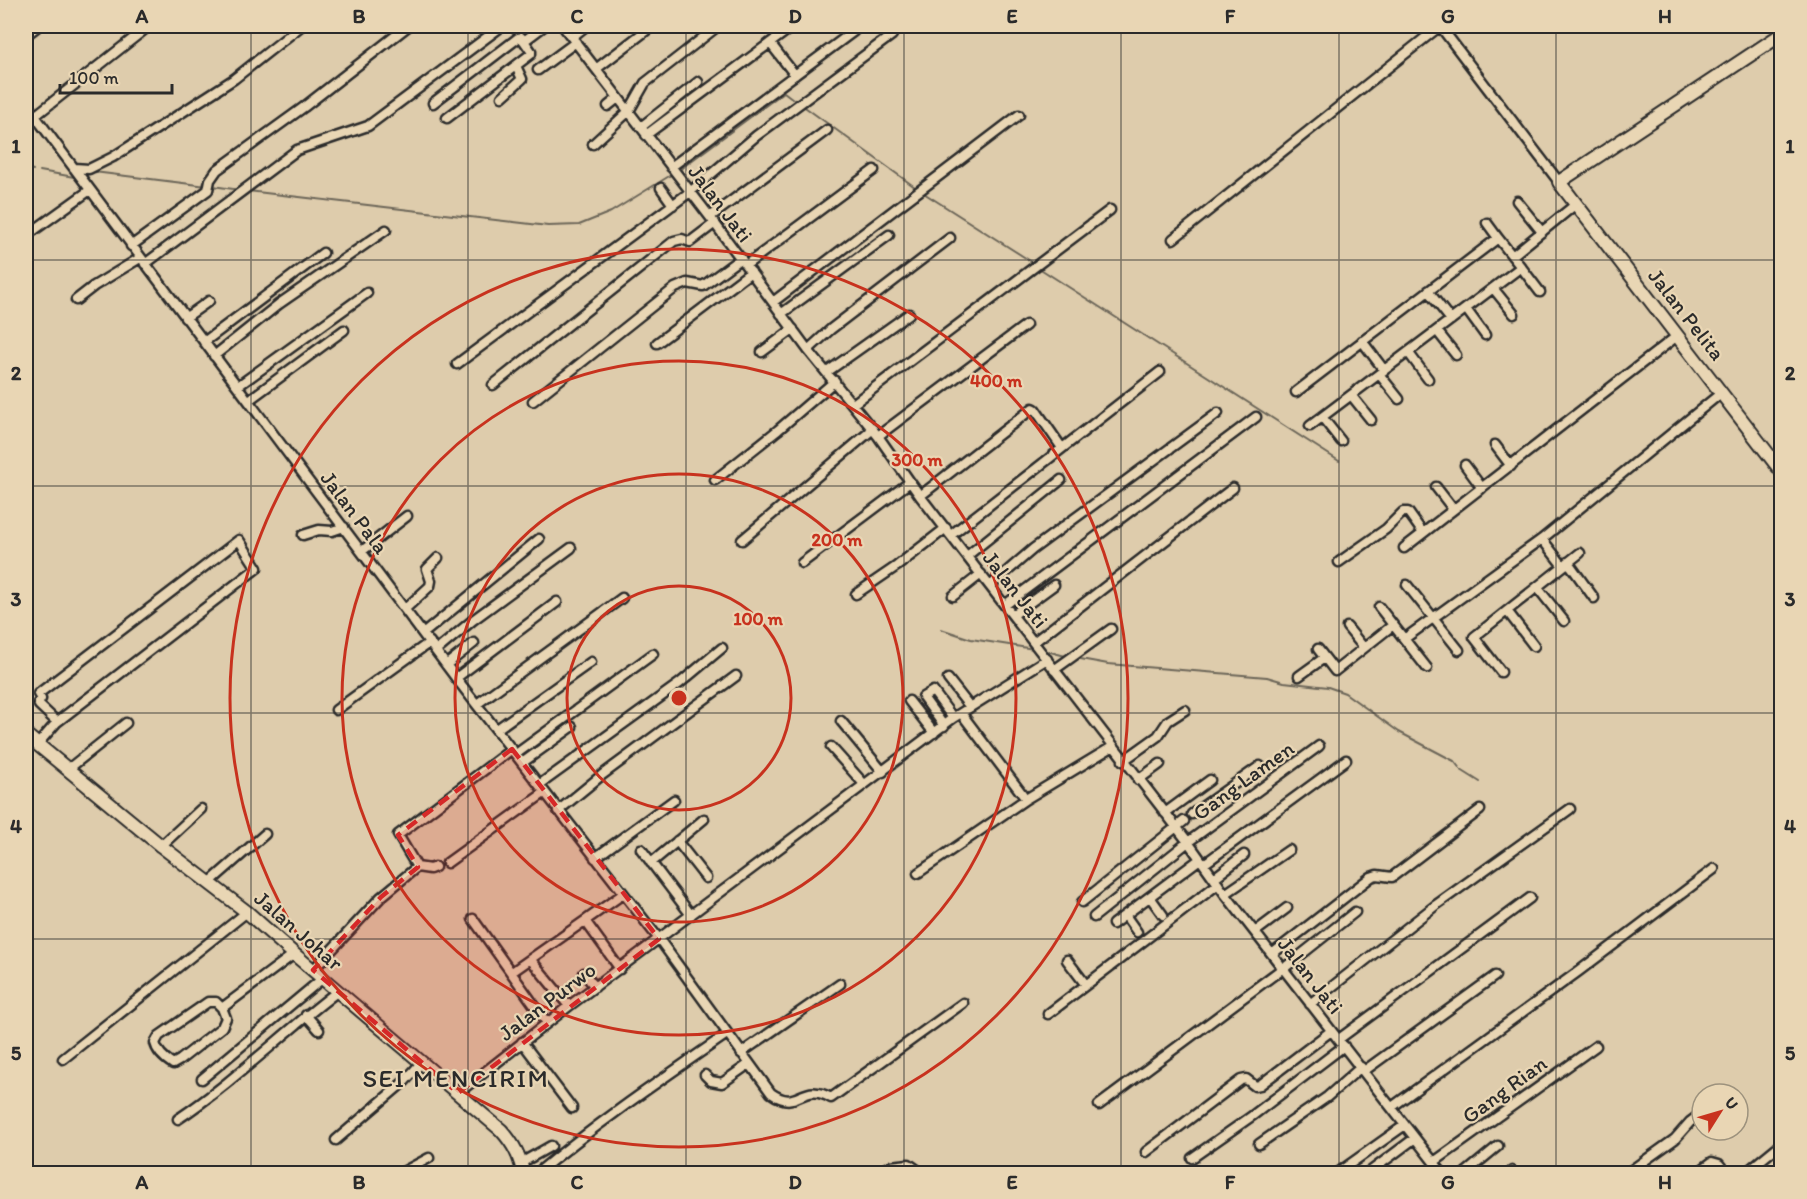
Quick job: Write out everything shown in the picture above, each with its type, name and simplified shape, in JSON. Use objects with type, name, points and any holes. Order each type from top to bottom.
[{"type":"street","points":[[26,35],[38,26]]},
{"type":"street","points":[[26,123],[149,26]]},
{"type":"street","points":[[74,168],[92,168],[113,157],[234,79],[301,26]]},
{"type":"street","points":[[131,246],[208,190],[210,180],[217,170],[304,107],[408,26]]},
{"type":"street","points":[[76,300],[94,286],[143,261],[230,201],[297,150],[368,126],[502,26]]},
{"type":"street","points":[[524,41],[544,26]]},
{"type":"street","name":"Jalan Jati","points":[[563,26],[1112,747],[1443,1173]]},
{"type":"street","points":[[538,70],[586,26]]},
{"type":"street","points":[[596,69],[652,26]]},
{"type":"street","points":[[593,144],[629,111],[645,83],[718,26]]},
{"type":"street","points":[[644,131],[793,26]]},
{"type":"street","points":[[1173,238],[1440,26],[1559,182],[1782,34]]},
{"type":"street","points":[[672,168],[854,31]]},
{"type":"street","points":[[456,364],[673,205],[756,136],[892,35]]},
{"type":"street","points":[[433,103],[521,37],[531,53],[447,118]]},
{"type":"street","points":[[770,43],[795,75]]},
{"type":"street","points":[[502,97],[522,79],[516,66]]},
{"type":"street","points":[[644,131],[698,82]]},
{"type":"street","points":[[608,106],[618,98]]},
{"type":"street","name":"Jalan Pala","points":[[26,104],[456,678],[659,939],[771,1093],[780,1100],[791,1100],[812,1091],[831,1098],[963,1004]]},
{"type":"street","points":[[773,302],[1019,115]]},
{"type":"street","points":[[493,385],[674,241],[682,239],[690,242],[712,220],[827,130]]},
{"type":"street","points":[[657,343],[746,265],[874,170]]},
{"type":"street","name":"Jalan Pelita","points":[[1559,182],[1782,472]]},
{"type":"street","points":[[661,188],[673,205]]},
{"type":"street","points":[[26,236],[90,190]]},
{"type":"street","points":[[1517,201],[1542,232]]},
{"type":"street","points":[[1512,256],[1576,204]]},
{"type":"street","points":[[853,404],[1110,210]]},
{"type":"street","points":[[1487,223],[1540,292]]},
{"type":"street","points":[[214,356],[279,304],[386,230]]},
{"type":"street","points":[[781,314],[889,234]]},
{"type":"street","points":[[808,350],[831,329],[950,238]]},
{"type":"street","points":[[1296,392],[1498,238]]},
{"type":"street","points":[[204,342],[323,254]]},
{"type":"street","points":[[532,401],[675,288],[687,283],[703,286],[746,265]]},
{"type":"street","points":[[1310,426],[1521,267]]},
{"type":"street","points":[[1493,288],[1514,314]]},
{"type":"street","points":[[1428,291],[1451,320]]},
{"type":"street","points":[[238,387],[367,293]]},
{"type":"street","points":[[185,318],[209,301]]},
{"type":"street","points":[[1466,309],[1485,335]]},
{"type":"street","points":[[827,372],[909,314]]},
{"type":"street","points":[[742,540],[875,433],[1026,325]]},
{"type":"street","points":[[762,352],[793,329]]},
{"type":"street","points":[[249,400],[344,330]]},
{"type":"street","points":[[1437,331],[1456,355]]},
{"type":"street","points":[[1404,548],[1677,336]]},
{"type":"street","points":[[1362,341],[1399,399]]},
{"type":"street","points":[[1408,352],[1428,379]]},
{"type":"street","points":[[856,594],[949,532],[1160,372]]},
{"type":"street","points":[[714,480],[778,430],[835,381]]},
{"type":"street","points":[[1404,639],[1542,539],[1721,393]]},
{"type":"street","points":[[1351,395],[1371,420]]},
{"type":"street","points":[[920,496],[1033,408],[1062,448]]},
{"type":"street","points":[[990,586],[1033,549],[1218,413]]},
{"type":"street","points":[[1005,605],[1256,417]]},
{"type":"street","points":[[1322,417],[1341,441]]},
{"type":"street","points":[[1495,445],[1511,466]]},
{"type":"street","points":[[1466,465],[1482,488]]},
{"type":"street","points":[[968,556],[1060,480]]},
{"type":"street","points":[[802,562],[910,482]]},
{"type":"street","points":[[1436,487],[1453,509]]},
{"type":"street","name":"Jalan Purwo","points":[[458,1093],[569,1006],[970,707],[1233,488]]},
{"type":"street","points":[[1339,562],[1386,529],[1404,512],[1408,512],[1423,532]]},
{"type":"street","points":[[362,551],[407,516]]},
{"type":"street","points":[[303,535],[319,530],[332,531],[344,527]]},
{"type":"street","points":[[424,633],[539,539]]},
{"type":"street","points":[[1542,539],[1594,597]]},
{"type":"street","points":[[37,745],[57,722],[257,568],[239,540],[38,694],[39,705],[57,722]]},
{"type":"street","points":[[436,651],[472,620],[571,548]]},
{"type":"street","points":[[1501,672],[1474,637],[1580,553]]},
{"type":"street","points":[[405,609],[430,586],[431,580],[427,569],[438,558]]},
{"type":"street","points":[[953,596],[981,574]]},
{"type":"street","points":[[1013,615],[1054,585]]},
{"type":"street","points":[[1407,585],[1459,650]]},
{"type":"street","points":[[1537,587],[1564,621]]},
{"type":"street","points":[[477,704],[622,598]]},
{"type":"street","points":[[456,678],[557,602]]},
{"type":"street","points":[[1379,607],[1427,668]]},
{"type":"street","points":[[1507,611],[1534,646]]},
{"type":"street","points":[[1318,650],[1335,671],[1393,625]]},
{"type":"street","points":[[1347,627],[1364,648]]},
{"type":"street","points":[[1054,670],[1111,628]]},
{"type":"street","points":[[336,710],[430,642]]},
{"type":"street","points":[[446,664],[474,642]]},
{"type":"street","points":[[447,863],[722,648]]},
{"type":"street","points":[[417,867],[398,835],[653,654]]},
{"type":"street","points":[[1299,676],[1324,658]]},
{"type":"street","points":[[497,729],[591,662]]},
{"type":"street","points":[[558,811],[602,775],[735,676]]},
{"type":"street","points":[[948,679],[970,707]]},
{"type":"street","points":[[944,726],[923,697],[933,691],[957,716],[1026,799]]},
{"type":"street","points":[[909,701],[934,733]]},
{"type":"street","points":[[1123,761],[1158,736],[1168,721],[1185,710]]},
{"type":"street","points":[[841,721],[883,772]]},
{"type":"street","points":[[67,770],[126,723]]},
{"type":"street","points":[[522,763],[572,727]]},
{"type":"street","name":"Jalan Johar","points":[[26,735],[161,846],[247,912],[458,1093],[507,1136],[522,1168]]},
{"type":"street","name":"Gang Lamen","points":[[1094,917],[1188,842],[1319,746]]},
{"type":"street","points":[[831,747],[864,784]]},
{"type":"street","points":[[918,873],[1026,799],[1112,747]]},
{"type":"street","points":[[1113,924],[1346,760]]},
{"type":"street","points":[[1138,780],[1160,764]]},
{"type":"street","points":[[1192,814],[1260,766]]},
{"type":"street","points":[[1165,813],[1210,780]]},
{"type":"street","points":[[595,858],[674,800]]},
{"type":"street","points":[[1310,1004],[1437,905],[1570,809]]},
{"type":"street","points":[[161,846],[201,810]]},
{"type":"street","points":[[1272,954],[1371,877],[1377,875],[1392,877],[1480,810]]},
{"type":"street","points":[[651,863],[704,819]]},
{"type":"street","points":[[1082,902],[1184,821]]},
{"type":"street","points":[[209,883],[265,834]]},
{"type":"street","points":[[677,841],[706,878]]},
{"type":"street","points":[[641,849],[691,915]]},
{"type":"street","points":[[1225,894],[1289,850]]},
{"type":"street","points":[[1048,1014],[1216,881],[1244,855]]},
{"type":"street","points":[[202,1079],[318,974],[381,897],[417,867],[430,869],[435,867]]},
{"type":"street","points":[[1392,1107],[1714,869]]},
{"type":"street","points":[[512,972],[623,894]]},
{"type":"street","points":[[1150,897],[1163,915]]},
{"type":"street","points":[[1192,1158],[1252,1116],[1341,1043],[1530,898]]},
{"type":"street","points":[[1255,932],[1287,908]]},
{"type":"street","points":[[63,1059],[247,912]]},
{"type":"street","points":[[1100,1105],[1283,969],[1355,912]]},
{"type":"street","points":[[1125,915],[1137,932]]},
{"type":"street","points":[[473,919],[548,1023]]},
{"type":"street","points":[[586,922],[620,969]]},
{"type":"street","points":[[222,1008],[294,954]]},
{"type":"street","points":[[531,960],[569,1006]]},
{"type":"street","points":[[1067,960],[1086,985]]},
{"type":"street","points":[[584,973],[595,987]]},
{"type":"street","points":[[1259,1144],[1495,976]]},
{"type":"street","points":[[741,1053],[840,984]]},
{"type":"street","points":[[178,1119],[207,1100],[306,1015],[338,991]]},
{"type":"street","points":[[208,1002],[216,1002],[222,1008],[226,1018],[222,1027],[180,1060],[173,1064],[156,1046],[155,1042],[159,1036],[208,1002]]},
{"type":"street","points":[[306,1015],[318,1030]]},
{"type":"street","points":[[1146,1152],[1241,1080],[1246,1079],[1255,1086],[1260,1085],[1331,1031]]},
{"type":"street","points":[[536,1173],[604,1119],[727,1034]]},
{"type":"street","points":[[522,1042],[572,1108]]},
{"type":"street","name":"Gang Rian","points":[[1434,1162],[1596,1046]]},
{"type":"street","points":[[336,1140],[405,1081],[421,1063]]},
{"type":"street","points":[[705,1075],[711,1081],[722,1083],[749,1064]]},
{"type":"street","points":[[1626,1173],[1675,1138],[1690,1122]]},
{"type":"street","points":[[1336,1173],[1405,1125]]},
{"type":"street","points":[[1367,1173],[1415,1138]]},
{"type":"street","points":[[1744,1173],[1782,1143]]},
{"type":"street","points":[[522,1168],[551,1146]]},
{"type":"street","points":[[1464,1173],[1498,1146]]},
{"type":"street","points":[[399,1173],[429,1158]]},
{"type":"street","points":[[1696,1173],[1712,1162],[1719,1164],[1727,1173]]},
{"type":"street","points":[[884,1173],[882,1171],[891,1166],[909,1164],[923,1173]]},
{"type":"highlighted area","points":[[512,749],[659,939],[458,1093],[313,970],[381,897],[418,867],[398,835]]},
{"type":"waterway","points":[[248,191],[548,226],[579,225],[611,212],[679,170],[784,92],[797,102]]},
{"type":"waterway","points":[[802,105],[919,190],[1035,264]]},
{"type":"waterway","points":[[26,168],[33,170]]},
{"type":"waterway","points":[[40,171],[74,177]]},
{"type":"waterway","points":[[94,172],[207,186]]},
{"type":"waterway","points":[[213,186],[240,190]]},
{"type":"waterway","points":[[1039,268],[1339,461]]},
{"type":"waterway","points":[[941,629],[971,639],[1034,649]]},
{"type":"waterway","points":[[1043,650],[1069,657]]},
{"type":"waterway","points":[[1075,658],[1108,664],[1267,677],[1284,682],[1328,687],[1345,693],[1399,732],[1454,761],[1461,770],[1480,782]]},
{"type":"district","name":"SEI MENCIRIM","points":[[456,1078]]}]
